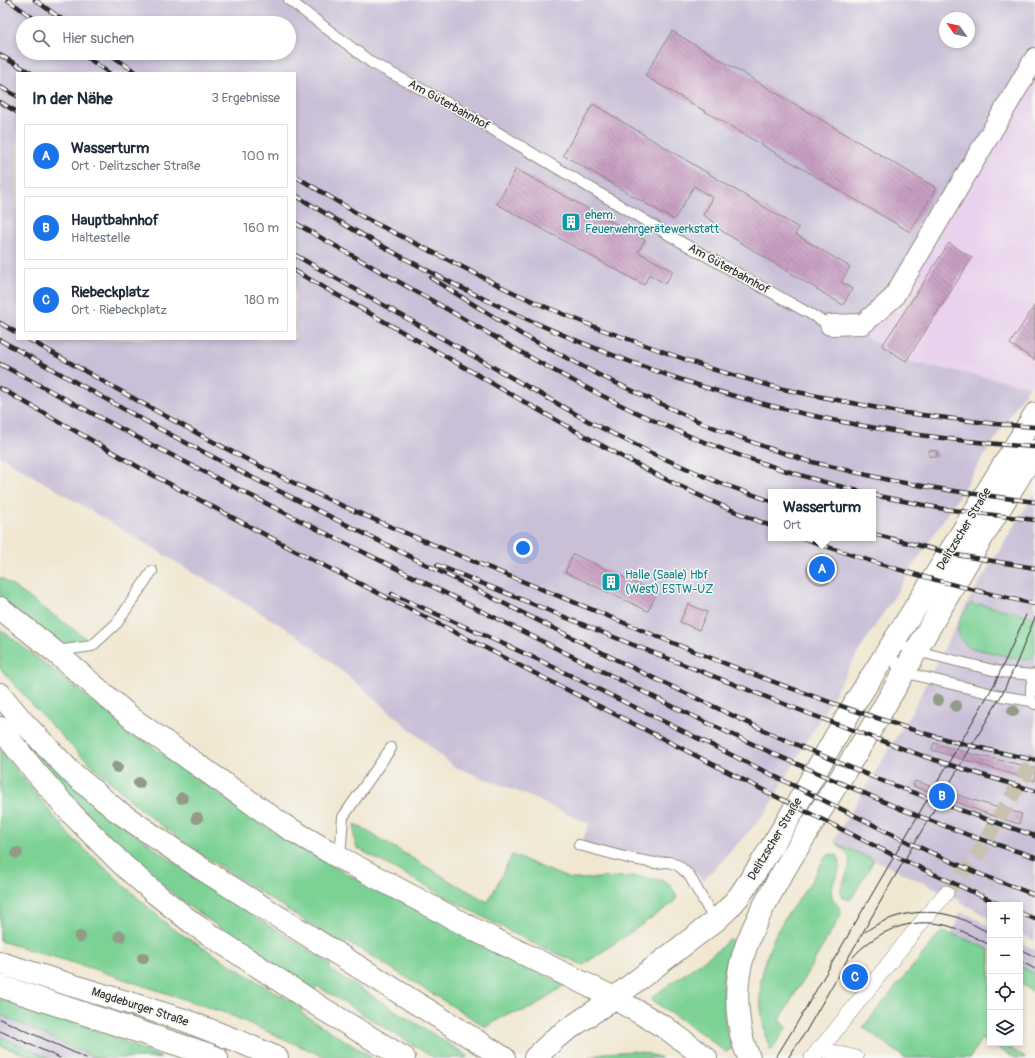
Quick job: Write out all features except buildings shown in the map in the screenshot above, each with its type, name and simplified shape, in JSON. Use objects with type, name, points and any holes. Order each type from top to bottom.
[{"type":"main road","name":"Delitzscher Straße","points":[[535,1058],[557,1037],[614,998],[715,921],[740,895],[788,820],[856,701],[1035,414]]},
{"type":"main road","name":"Delitzscher Straße","points":[[749,1058],[740,1030],[737,994],[742,957],[749,937],[766,901],[883,709],[972,554],[1035,451]]},
{"type":"main road","points":[[0,608],[54,651],[134,720],[282,825],[340,858],[479,932],[614,998],[666,1028],[706,1058]]},
{"type":"main road","points":[[0,694],[72,773],[116,810],[202,870],[504,1058]]},
{"type":"main road","points":[[0,728],[73,815],[123,865],[156,894],[195,925],[323,1009],[404,1058]]},
{"type":"main road","name":"Magdeburger Straße","points":[[0,963],[184,1020],[277,1058]]},
{"type":"main road","name":"Magdeburger Straße","points":[[0,986],[217,1058]]},
{"type":"street","name":"Am Güterbahnhof","points":[[830,325],[863,324],[893,298],[1035,58]]},
{"type":"street","points":[[815,1053],[831,1036],[920,923],[946,893]]},
{"type":"street","points":[[815,1053],[856,1058]]},
{"type":"lane","name":"Am Güterbahnhof","points":[[289,0],[372,63],[455,107],[681,242],[830,325]]},
{"type":"lane","points":[[54,651],[92,646],[117,623],[152,572]]},
{"type":"lane","points":[[893,643],[916,651],[1001,672],[1035,675],[1031,688],[1033,703],[904,672],[897,666],[892,655],[893,643]]},
{"type":"lane","points":[[340,858],[343,817],[390,748]]},
{"type":"lane","points":[[579,845],[628,858],[655,863],[669,862],[679,866],[689,876],[715,921]]},
{"type":"shaded area","points":[[0,0],[1035,0],[1035,53],[864,336],[906,361],[1029,386],[856,656],[765,814],[703,881],[685,861],[634,859],[581,845],[589,824],[526,795],[453,766],[353,680],[297,635],[0,456]]},
{"type":"shaded area","points":[[1035,53],[1035,376],[1029,386],[906,361],[864,336]]},
{"type":"shaded area","points":[[1035,492],[1035,941],[1023,935],[1023,902],[987,902],[987,916],[960,902],[961,900],[833,841],[910,715],[967,603]]},
{"type":"shaded area","points":[[960,912],[969,915],[987,925],[987,948],[968,939],[952,934]]},
{"type":"shaded area","points":[[1023,944],[1035,950],[1035,974],[1023,968]]},
{"type":"shaded area","points":[[0,1015],[96,1058],[49,1058],[0,1036]]},
{"type":"green space","points":[[0,577],[94,644],[57,648],[0,598]]},
{"type":"green space","points":[[971,603],[975,606],[979,604],[1035,617],[1034,656],[1029,659],[1021,660],[969,647],[963,642],[959,636],[958,625],[963,614]]},
{"type":"green space","points":[[0,629],[167,758],[266,827],[336,868],[564,985],[534,1007],[520,1012],[509,1013],[486,1027],[347,941],[344,946],[193,849],[143,811],[75,750],[0,668]]},
{"type":"green space","points":[[0,702],[128,828],[202,883],[331,964],[329,969],[468,1056],[466,1058],[434,1058],[317,986],[314,991],[191,908],[140,867],[81,808],[27,746],[0,712]]},
{"type":"green space","points":[[0,750],[71,837],[170,927],[303,1008],[301,1013],[373,1058],[327,1058],[228,1014],[97,970],[0,941]]},
{"type":"green space","points":[[355,824],[488,902],[512,855],[570,879],[634,876],[661,880],[670,885],[677,897],[673,903],[583,965],[528,941],[357,848],[354,839]]},
{"type":"green space","points":[[836,843],[874,860],[852,898],[849,900],[842,897],[841,892],[850,862],[849,857],[847,853]]},
{"type":"green space","points":[[831,854],[837,855],[840,864],[832,887],[831,895],[841,911],[841,915],[779,1021],[787,1027],[771,1051],[765,1035],[760,998],[761,978],[767,956],[775,935],[785,918],[810,883],[825,857]]},
{"type":"green space","points":[[941,932],[966,939],[987,949],[987,1042],[981,1039],[970,1058],[905,1058],[863,1027]]},
{"type":"green space","points":[[728,939],[734,941],[723,976],[724,1013],[728,1038],[732,1049],[725,1052],[705,1036],[653,1001],[652,997],[721,948]]},
{"type":"green space","points":[[1023,968],[1035,974],[1035,993],[1023,985]]},
{"type":"green space","points":[[0,999],[74,1022],[112,1036],[161,1058],[96,1058],[0,1015]]},
{"type":"green space","points":[[0,1036],[49,1058],[37,1058],[0,1046]]},
{"type":"green space","points":[[994,1046],[1006,1046],[1026,1058],[1015,1058]]},
{"type":"green space","points":[[633,1051],[662,1058],[588,1058],[605,1053]]},
{"type":"tunnel","points":[[946,893],[977,855],[1035,757]]},
{"type":"tram line","points":[[776,1057],[995,683],[1026,615]]},
{"type":"tram line","points":[[788,1058],[805,1033],[1001,696],[1017,662],[1035,617]]},
{"type":"tram line","points":[[865,932],[886,920],[897,916],[920,912],[932,912],[956,917],[987,932]]},
{"type":"tram line","points":[[853,957],[862,948],[883,933],[894,928],[919,923],[945,925],[962,931],[987,944]]},
{"type":"tram line","points":[[1023,951],[1035,957]]},
{"type":"tram line","points":[[1023,963],[1035,969]]},
{"type":"tram line","points":[[0,1019],[86,1058]]},
{"type":"tram line","points":[[0,1031],[60,1058]]},
{"type":"railway","points":[[8,0],[30,16]]},
{"type":"railway","points":[[35,0],[57,16]]},
{"type":"railway","points":[[0,55],[29,72]]},
{"type":"railway","points":[[91,60],[108,72]]},
{"type":"railway","points":[[118,60],[136,72]]},
{"type":"railway","points":[[0,87],[16,95]]},
{"type":"railway","points":[[0,102],[16,111]]},
{"type":"railway","points":[[296,177],[363,217],[508,290],[600,329],[712,369],[778,388],[898,412],[996,424],[1035,427]]},
{"type":"railway","points":[[296,196],[402,257],[491,302],[582,343],[676,378],[772,406],[837,421],[936,437],[1035,447]]},
{"type":"railway","points":[[296,224],[538,362],[626,408],[687,435],[752,460],[795,474],[851,489]]},
{"type":"railway","points":[[296,256],[588,421],[649,452],[720,483],[768,500]]},
{"type":"railway","points":[[296,272],[566,426],[633,462],[701,496],[768,525]]},
{"type":"railway","points":[[431,278],[521,334],[601,376],[702,423],[765,447],[808,461],[893,481],[1035,502]]},
{"type":"railway","points":[[0,323],[16,332]]},
{"type":"railway","points":[[0,340],[156,427],[255,479],[641,672],[776,736],[880,780],[1035,836]]},
{"type":"railway","points":[[30,340],[172,420],[282,477],[353,511],[697,653],[797,691],[923,733],[1035,760]]},
{"type":"railway","points":[[0,364],[146,442],[283,512],[678,709],[774,754],[903,810],[971,836],[1035,857]]},
{"type":"railway","points":[[0,388],[149,473],[292,549],[767,792],[901,859],[994,902]]},
{"type":"railway","points":[[876,496],[944,509],[1035,520]]},
{"type":"railway","points":[[876,535],[957,555],[1035,568]]},
{"type":"railway","points":[[812,541],[860,558],[918,575],[1035,604]]},
{"type":"railway","points":[[437,565],[631,644],[815,716],[923,756],[1035,791]]},
{"type":"railway","points":[[392,594],[539,660],[910,843],[977,873],[1035,895]]},
{"type":"railway","points":[[1023,914],[1035,919]]},
{"type":"place","name":"ehem. Feuerwehrgerätewerkstatt","points":[[571,222]]},
{"type":"place","name":"Wasserturm","points":[[822,569]]},
{"type":"place","name":"Halle (Saale) Hbf (West) ESTW-UZ","points":[[611,582]]},
{"type":"place","name":"Hauptbahnhof","points":[[942,796]]},
{"type":"place","name":"Riebeckplatz","points":[[855,977]]}]
